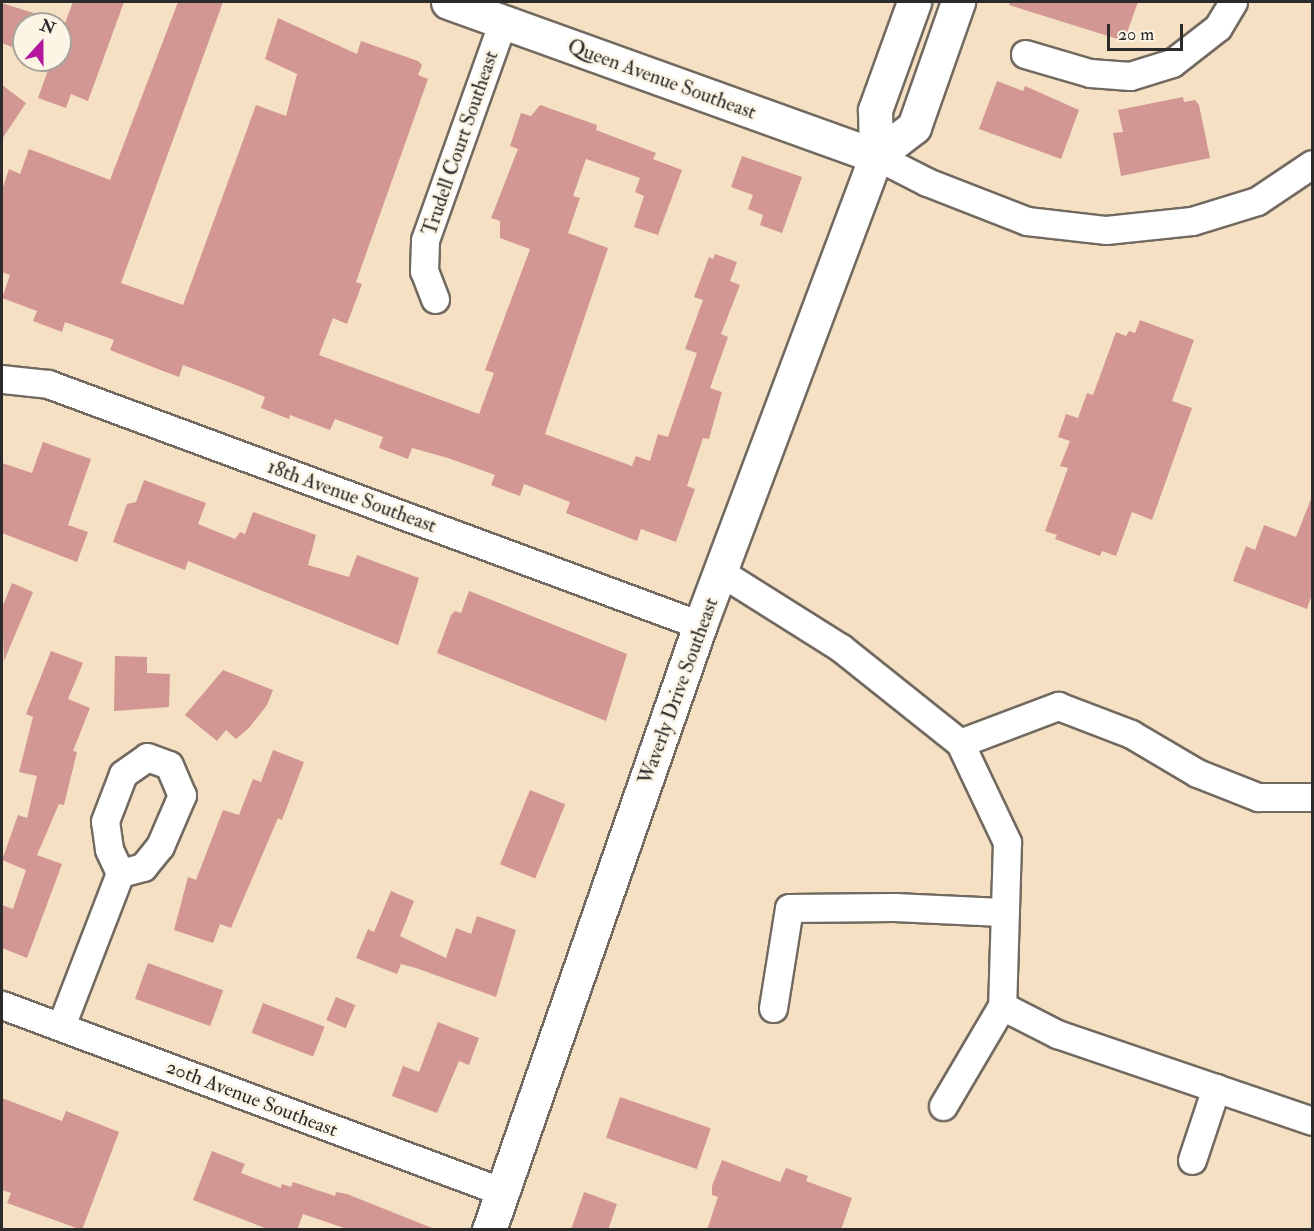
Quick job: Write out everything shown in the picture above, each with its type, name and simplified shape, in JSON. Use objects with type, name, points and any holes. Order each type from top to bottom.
[{"type":"main road","name":"Queen Avenue Southeast","points":[[448,2],[876,156]]},
{"type":"main road","name":"Waverly Drive Southeast","points":[[489,1230],[700,625],[722,573],[876,156],[875,110],[914,2]]},
{"type":"main road","points":[[876,156],[914,127],[958,2]]},
{"type":"street","points":[[1025,54],[1089,74],[1130,76],[1172,63],[1218,27],[1233,2]]},
{"type":"street","name":"Trudell Court Southeast","points":[[435,299],[424,271],[425,240],[503,21]]},
{"type":"street","points":[[876,156],[1027,220],[1106,230],[1192,221],[1257,201],[1312,164]]},
{"type":"street","name":"18th Avenue Southeast","points":[[2,379],[48,384],[700,625]]},
{"type":"street","points":[[722,573],[841,648],[960,743],[1007,842],[1002,912],[1002,1006],[943,1106]]},
{"type":"street","points":[[960,743],[1058,706],[1131,734],[1197,773],[1258,797],[1312,797]]},
{"type":"street","points":[[61,1026],[120,873]]},
{"type":"street","points":[[773,1008],[789,908],[894,906],[1002,912]]},
{"type":"street","name":"20th Avenue Southeast","points":[[2,1005],[503,1192]]},
{"type":"street","points":[[1002,1006],[1057,1034],[1312,1121]]},
{"type":"street","points":[[1192,1160],[1216,1088]]},
{"type":"building","points":[[73,2],[124,2],[88,101],[71,94],[66,108],[38,98],[47,72],[72,72],[72,12],[69,12]]},
{"type":"building","points":[[178,2],[223,2],[121,283],[183,305],[256,105],[286,116],[297,74],[265,59],[278,18],[357,54],[361,41],[418,61],[422,65],[418,75],[428,79],[356,282],[362,284],[347,324],[333,318],[319,355],[479,414],[494,373],[485,370],[530,249],[500,238],[500,221],[491,218],[518,149],[510,146],[521,113],[531,116],[540,105],[597,125],[596,130],[656,153],[653,159],[682,170],[658,235],[634,227],[644,196],[635,192],[640,178],[586,159],[573,196],[580,198],[568,233],[608,248],[545,434],[632,466],[636,456],[650,461],[658,434],[668,437],[697,353],[685,349],[703,300],[694,297],[709,257],[713,259],[715,254],[737,262],[730,281],[740,285],[721,334],[728,337],[710,388],[722,392],[709,439],[703,438],[687,486],[695,489],[676,542],[641,529],[637,541],[566,513],[570,502],[524,484],[520,496],[491,485],[495,475],[448,458],[412,448],[408,459],[379,448],[383,437],[335,419],[330,430],[290,415],[289,419],[261,408],[265,397],[183,365],[179,377],[110,350],[114,340],[65,322],[62,332],[33,321],[37,311],[2,298],[10,275],[2,272],[2,190],[9,169],[20,174],[29,149],[110,180]]},
{"type":"building","points":[[1010,2],[1138,2],[1124,41],[1009,5]]},
{"type":"building","points":[[2,3],[30,12],[12,12],[12,47],[2,43]]},
{"type":"building","points":[[997,81],[1023,91],[1025,86],[1079,110],[1061,159],[979,129]]},
{"type":"building","points":[[2,85],[26,103],[2,139]]},
{"type":"building","points":[[1183,97],[1184,102],[1195,100],[1199,105],[1210,158],[1121,176],[1113,133],[1123,132],[1118,110]]},
{"type":"building","points":[[742,156],[802,177],[782,233],[760,225],[763,215],[748,209],[753,195],[731,187]]},
{"type":"building","points":[[1140,320],[1194,340],[1172,401],[1192,408],[1152,520],[1132,512],[1116,556],[1102,551],[1100,556],[1055,539],[1057,535],[1045,531],[1068,468],[1060,466],[1070,441],[1058,437],[1066,414],[1078,418],[1087,393],[1093,395],[1116,332],[1126,336],[1129,331],[1135,333]]},
{"type":"building","points":[[43,442],[91,459],[68,525],[88,532],[77,562],[2,533],[2,463],[32,473]]},
{"type":"building","points":[[144,480],[206,503],[198,524],[235,539],[240,532],[245,534],[253,512],[316,535],[308,565],[349,577],[357,555],[419,578],[398,645],[188,561],[185,570],[113,542],[127,504],[136,502]]},
{"type":"building","points":[[1311,499],[1312,594],[1307,609],[1233,581],[1246,546],[1255,550],[1264,525],[1296,537]]},
{"type":"building","points":[[12,583],[33,592],[4,661],[2,608]]},
{"type":"building","points":[[469,591],[627,654],[606,721],[437,653],[451,615],[455,611],[461,613]]},
{"type":"building","points":[[51,651],[83,663],[68,699],[90,708],[73,751],[77,752],[64,805],[59,804],[37,855],[62,864],[27,958],[2,948],[2,905],[13,909],[26,870],[2,860],[18,815],[27,818],[37,776],[19,772],[33,717],[26,714]]},
{"type":"building","points":[[115,656],[147,657],[147,673],[170,674],[169,707],[114,711]]},
{"type":"building","points":[[223,670],[273,690],[267,705],[249,728],[236,739],[226,730],[217,741],[185,715]]},
{"type":"building","points":[[273,750],[304,762],[282,820],[278,818],[231,928],[220,924],[213,943],[174,930],[188,877],[196,880],[223,810],[239,815],[253,779],[261,782]]},
{"type":"building","points":[[530,790],[565,804],[535,878],[500,864]]},
{"type":"building","points":[[391,891],[414,901],[400,936],[446,958],[456,928],[471,934],[477,916],[516,930],[496,997],[416,968],[401,964],[397,974],[356,958],[368,929],[374,932]]},
{"type":"building","points":[[148,963],[223,990],[210,1026],[135,999]]},
{"type":"building","points":[[336,997],[355,1005],[346,1028],[326,1020]]},
{"type":"building","points":[[263,1003],[325,1027],[313,1057],[252,1033]]},
{"type":"building","points":[[438,1022],[479,1038],[469,1065],[459,1061],[437,1113],[392,1096],[403,1066],[419,1072]]},
{"type":"building","points":[[620,1097],[711,1128],[697,1169],[606,1138]]},
{"type":"building","points":[[2,1098],[62,1121],[66,1111],[119,1132],[82,1230],[7,1203],[11,1193],[2,1190]]},
{"type":"building","points":[[212,1151],[245,1164],[241,1173],[281,1188],[282,1184],[291,1187],[293,1182],[335,1196],[336,1192],[347,1194],[437,1230],[350,1230],[303,1214],[297,1230],[270,1230],[193,1200]]},
{"type":"building","points":[[722,1160],[780,1182],[786,1168],[808,1176],[806,1181],[852,1198],[841,1230],[707,1230],[718,1197],[712,1195],[712,1186]]},
{"type":"building","points":[[584,1192],[617,1204],[608,1230],[571,1230]]}]
